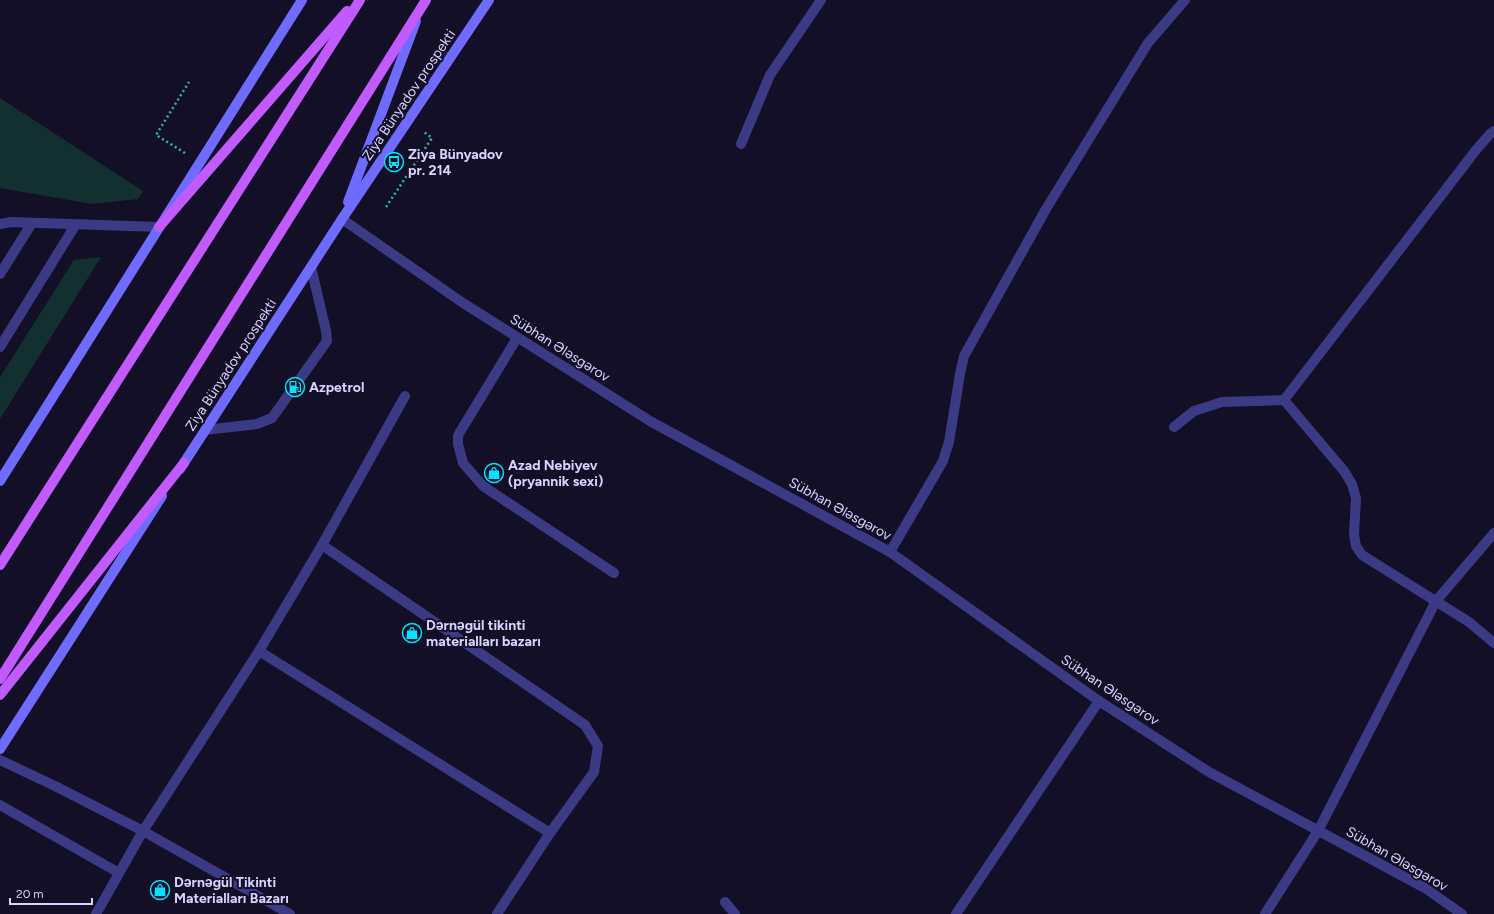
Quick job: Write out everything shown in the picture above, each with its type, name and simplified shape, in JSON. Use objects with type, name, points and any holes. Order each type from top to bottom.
[{"type":"main road","points":[[0,481],[302,0]]},
{"type":"main road","points":[[159,227],[356,0]]},
{"type":"main road","points":[[0,565],[360,0]]},
{"type":"main road","name":"Ziya Bünyadov prospekti","points":[[0,678],[426,0]]},
{"type":"main road","name":"Ziya Bünyadov prospekti","points":[[0,749],[342,219],[489,0]]},
{"type":"main road","points":[[342,219],[418,14]]},
{"type":"main road","points":[[0,695],[184,463]]},
{"type":"street","points":[[741,144],[770,75],[821,0]]},
{"type":"street","points":[[890,552],[943,461],[949,442],[964,356],[1046,209],[1148,44],[1185,0]]},
{"type":"street","points":[[1284,400],[1471,156],[1494,131]]},
{"type":"street","name":"Sübhan Ələsgərov","points":[[342,219],[517,338],[650,421],[890,552],[1099,701],[1209,772],[1425,888],[1462,914]]},
{"type":"street","points":[[0,224],[11,222],[32,222],[159,227]]},
{"type":"street","points":[[0,274],[32,222]]},
{"type":"street","points":[[0,347],[76,224]]},
{"type":"street","points":[[205,430],[257,424],[272,418],[327,341],[311,267]]},
{"type":"street","points":[[517,338],[460,432],[457,440],[463,462],[483,486],[614,573]]},
{"type":"street","points":[[96,914],[143,831],[259,651],[322,544],[405,396]]},
{"type":"street","points":[[1174,427],[1194,411],[1222,402],[1284,400]]},
{"type":"street","points":[[1284,400],[1344,471],[1352,484],[1356,498],[1354,535],[1356,546],[1362,555],[1469,622],[1494,643]]},
{"type":"street","points":[[1265,914],[1318,831],[1436,601],[1494,533]]},
{"type":"street","points":[[322,544],[585,725],[598,746],[594,772],[550,833],[497,914]]},
{"type":"street","points":[[259,651],[550,833]]},
{"type":"street","points":[[956,914],[1099,701]]},
{"type":"street","points":[[0,760],[58,787],[143,831],[290,914]]},
{"type":"street","points":[[0,805],[119,874]]},
{"type":"street","points":[[726,902],[735,914]]},
{"type":"path","points":[[189,82],[156,135],[200,163]]},
{"type":"path","points":[[386,208],[432,138]]},
{"type":"green space","points":[[0,98],[143,191],[138,199],[92,204],[0,188]]},
{"type":"green space","points":[[101,257],[0,419],[0,377],[74,260]]},
{"type":"place","name":"Ziya Bünyadov pr. 214","points":[[394,162]]},
{"type":"place","name":"Azpetrol","points":[[295,387]]},
{"type":"place","name":"Azad Nebiyev (pryannik sexi)","points":[[494,473]]},
{"type":"place","name":"Dərnəgül tikinti materialları bazarı","points":[[412,633]]},
{"type":"place","name":"Dərnəgül Tikinti Materialları Bazarı","points":[[160,890]]}]
